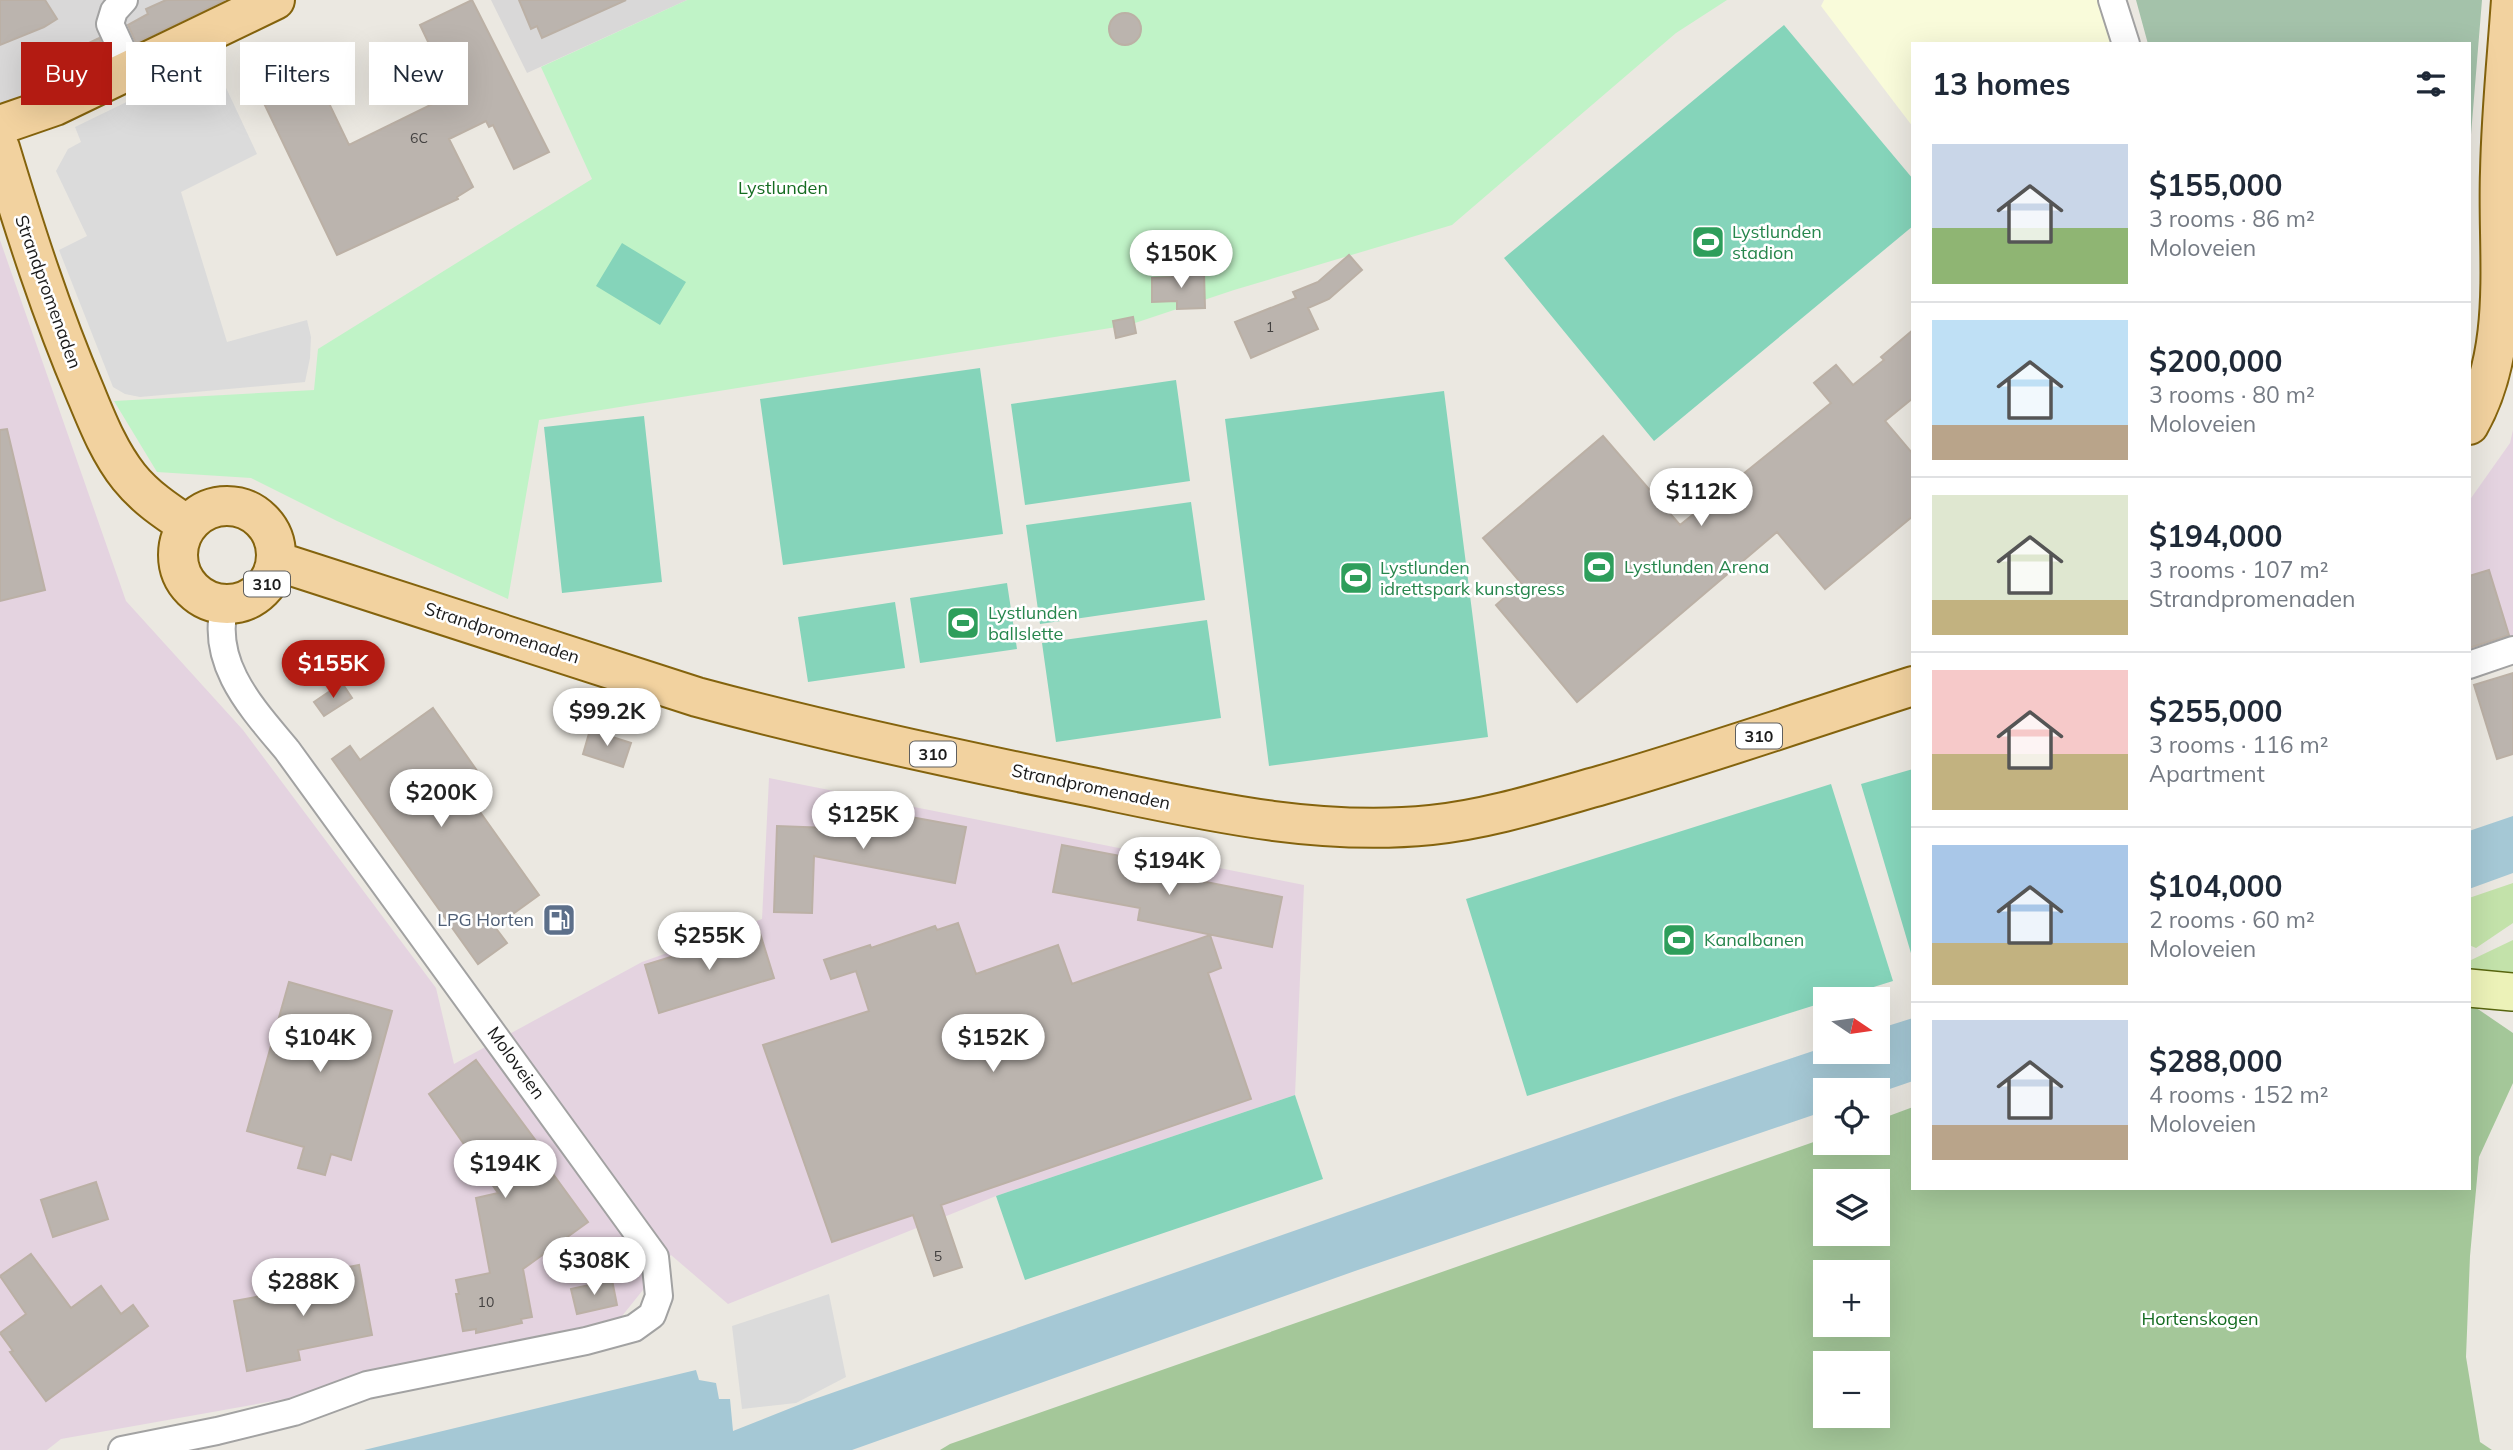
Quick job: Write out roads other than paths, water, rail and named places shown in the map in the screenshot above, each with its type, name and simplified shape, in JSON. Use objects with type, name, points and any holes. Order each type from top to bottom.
[{"type":"main road","points":[[189,42],[275,0]]},
{"type":"main road","points":[[2471,420],[2488,382],[2499,326],[2500,173],[2511,0]]},
{"type":"main road","points":[[0,125],[55,106],[126,72]]},
{"type":"main road","name":"Strandpromenaden","points":[[0,148],[36,269],[72,362],[114,458],[149,498],[187,526]]},
{"type":"main road","points":[[2471,360],[2478,327],[2488,219],[2500,173]]},
{"type":"main road","name":"310","points":[[230,505],[246,508],[260,517],[270,530],[276,545],[276,561],[272,576],[264,588],[239,603],[225,604],[209,601],[186,583],[177,554],[180,539],[198,514],[213,507],[230,505]]},
{"type":"main road","name":"Strandpromenaden","points":[[276,561],[697,697],[767,716],[1175,804],[1283,824],[1322,828],[1397,828],[1493,816],[1647,772],[1911,687]]},
{"type":"main road","points":[[2471,988],[2513,992]]},
{"type":"street","points":[[124,0],[114,11],[110,24],[126,59]]},
{"type":"street","points":[[2112,0],[2125,42]]},
{"type":"street","name":"Moloveien","points":[[122,1450],[294,1412],[367,1385],[586,1341],[634,1328],[652,1315],[659,1296],[655,1257],[231,675],[222,648],[219,624],[225,604]]},
{"type":"street","points":[[2471,664],[2513,650]]},
{"type":"water","points":[[2513,816],[2513,873],[2471,888],[2471,830]]},
{"type":"water","points":[[1911,1019],[1911,1082],[1890,1089],[1890,1078],[1813,1078],[1813,1115],[1355,1271],[852,1450],[364,1450],[696,1370],[699,1380],[716,1383],[719,1399],[730,1399],[733,1431],[806,1402],[1813,1051],[1813,1064],[1890,1064],[1890,1025]]},
{"type":"place","name":"Lystlunden stadion","points":[[1708,242]]},
{"type":"place","name":"Lystlunden Arena","points":[[1599,567]]},
{"type":"place","name":"Lystlunden idrettspark kunstgress","points":[[1356,578]]},
{"type":"place","name":"Lystlunden ballslette","points":[[963,623]]},
{"type":"place","name":"LPG Horten","points":[[559,920]]},
{"type":"place","name":"Kanalbanen","points":[[1679,940]]},
{"type":"park label","name":"Lystlunden","points":[[783,188]]},
{"type":"park label","name":"Hortenskogen","points":[[2200,1319]]}]
